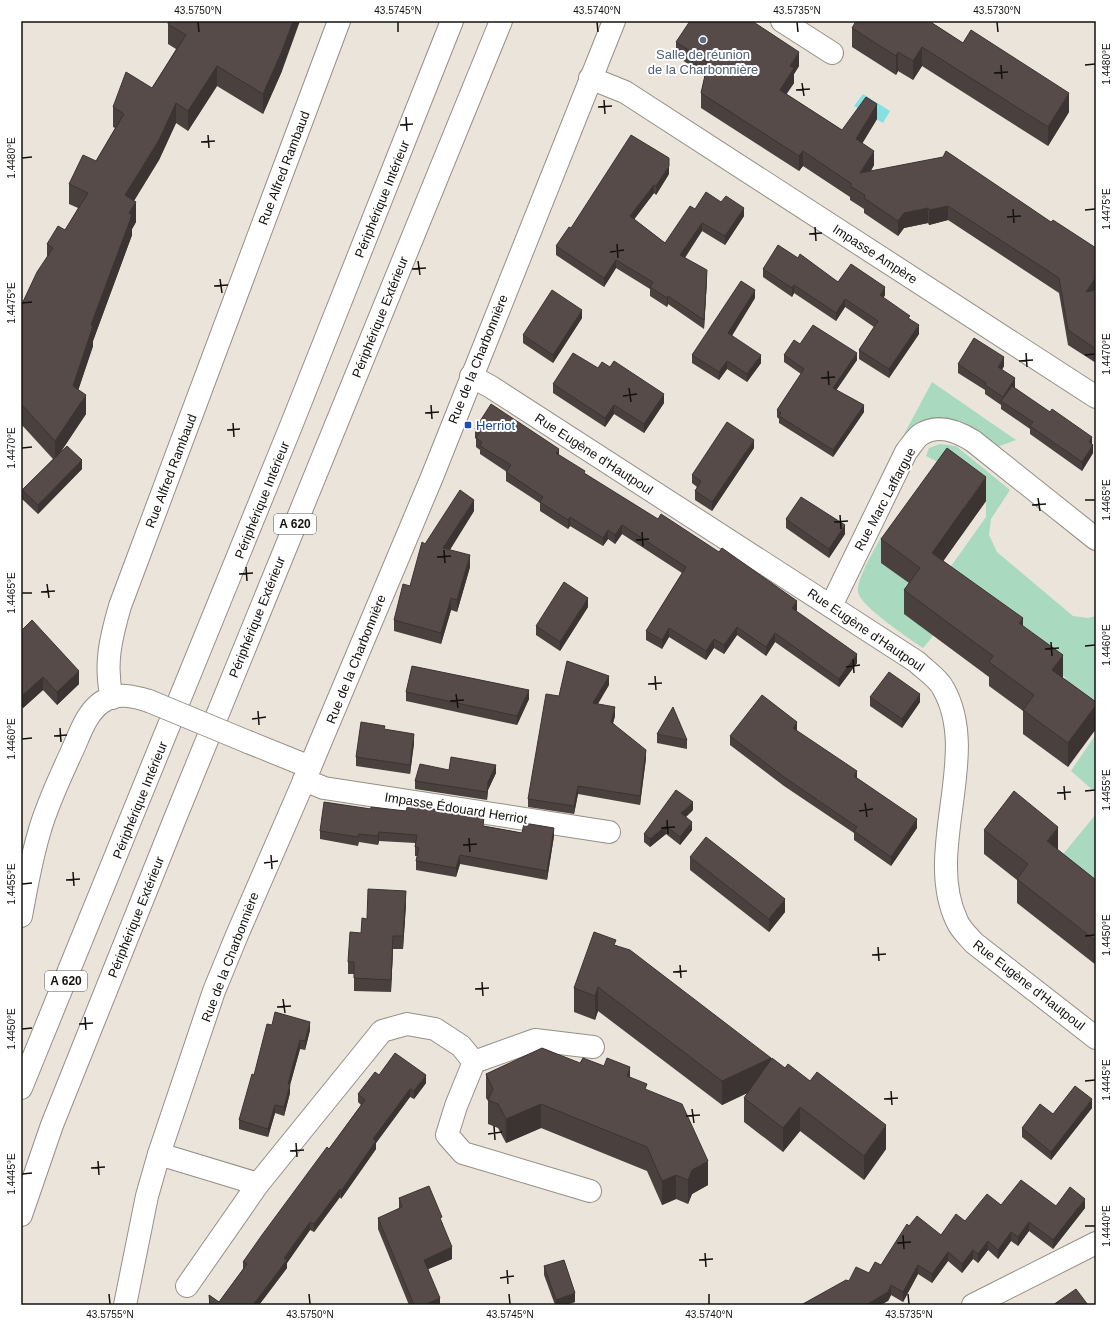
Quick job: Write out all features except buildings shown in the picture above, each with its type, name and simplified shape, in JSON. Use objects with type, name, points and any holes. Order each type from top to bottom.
[{"type":"main road","name":"Rue Alfred Rambaud","points":[[112,698],[108,674],[108,657],[111,638],[120,606],[339,21]]},
{"type":"main road","name":"Périphérique Intérieur","points":[[21,1088],[292,426],[452,21]]},
{"type":"main road","name":"Périphérique Extérieur","points":[[21,1215],[52,1126],[174,822],[501,21]]},
{"type":"main road","name":"Rue de la Charbonnière","points":[[125,1305],[147,1196],[159,1154],[214,991],[236,934],[307,773],[432,477],[471,376],[614,21]]},
{"type":"main road","points":[[782,21],[832,53]]},
{"type":"main road","name":"Impasse Ampère","points":[[590,78],[625,92],[1096,397]]},
{"type":"main road","name":"Rue Eugène d'Hautpoul","points":[[471,376],[491,387],[917,662],[943,687],[955,714],[957,745],[945,875],[949,903],[957,923],[974,943],[1096,1038]]},
{"type":"main road","name":"Rue Marc Laffargue","points":[[830,606],[906,452],[920,436],[937,429],[957,431],[973,440],[1096,539]]},
{"type":"main road","name":"Impasse Édouard Herriot","points":[[112,698],[130,696],[149,701],[248,742],[307,773],[324,788],[609,832]]},
{"type":"main road","points":[[21,916],[32,858],[53,791],[85,723],[92,712],[102,703],[112,698]]},
{"type":"main road","points":[[187,1286],[258,1184],[382,1031],[407,1024],[435,1030],[461,1046],[474,1062]]},
{"type":"main road","points":[[590,1190],[463,1153],[447,1135],[456,1106],[474,1062],[535,1040],[593,1046]]},
{"type":"main road","points":[[159,1154],[258,1184]]},
{"type":"main road","points":[[973,1305],[1096,1243]]},
{"type":"green space","points":[[932,382],[1016,440],[997,447],[961,422],[938,418],[926,421],[914,428],[901,440]]},
{"type":"green space","points":[[940,444],[956,446],[1010,490],[991,519],[989,535],[997,552],[1073,616],[1088,618],[1096,616],[1096,722],[1058,694],[1066,678],[1024,648],[944,576],[986,517],[986,501],[942,464],[926,456],[929,448]]},
{"type":"green space","points":[[881,537],[894,545],[920,592],[933,636],[923,648],[876,613],[861,598],[858,592],[858,587],[863,572]]},
{"type":"green space","points":[[1096,734],[1096,793],[1071,771]]},
{"type":"green space","points":[[1096,814],[1096,898],[1055,864]]},
{"type":"water","points":[[863,94],[890,111],[883,123],[854,106]]},
{"type":"place","name":"Salle de réunion de la Charbonnière","points":[[703,40]]},
{"type":"place","name":"Herriot","points":[[468,425]]}]
